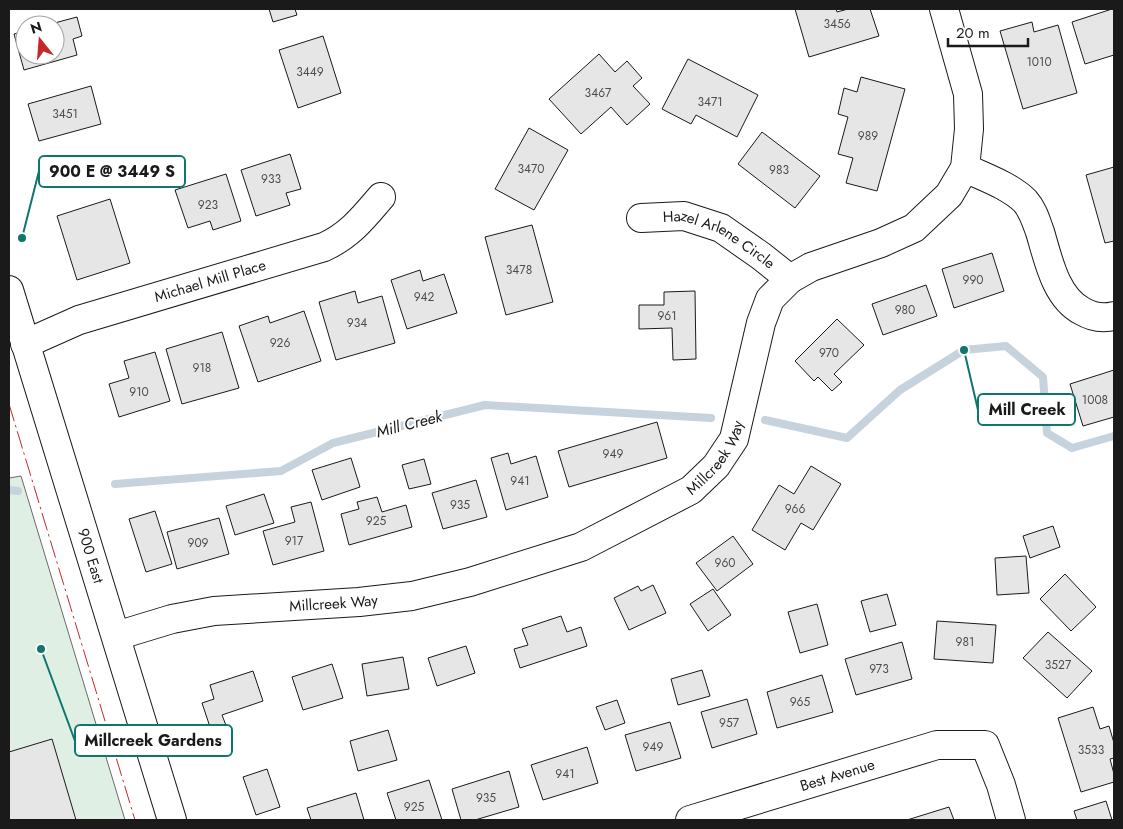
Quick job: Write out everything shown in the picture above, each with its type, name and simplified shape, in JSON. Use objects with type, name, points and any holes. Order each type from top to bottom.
[{"type":"street","points":[[944,9],[968,94],[969,129],[965,168],[1001,185],[1025,202],[1034,216],[1056,281],[1066,298],[1076,308],[1092,317],[1114,316]]},
{"type":"street","name":"Millcreek Way","points":[[116,636],[172,619],[214,611],[360,602],[412,596],[470,582],[519,568],[580,547],[691,490],[716,466],[734,440],[761,323],[770,298],[790,280],[810,266],[881,243],[914,228],[949,195],[965,168]]},
{"type":"street","name":"Michael Mill Place","points":[[25,344],[79,320],[324,247],[351,231],[381,197]]},
{"type":"street","name":"Hazel Arlene Circle","points":[[641,218],[684,216],[721,228],[761,256],[790,280]]},
{"type":"street","name":"900 East","points":[[9,290],[172,820]]},
{"type":"street","name":"Best Avenue","points":[[690,820],[936,745],[985,745],[1001,785],[1011,820]]},
{"type":"green space","points":[[21,476],[125,820],[9,820],[9,478]]},
{"type":"building","points":[[269,9],[295,9],[297,15],[273,22]]},
{"type":"building","points":[[795,9],[836,9],[837,12],[848,9],[870,9],[879,36],[809,57]]},
{"type":"building","points":[[1114,9],[1114,55],[1085,64],[1072,22]]},
{"type":"building","points":[[77,17],[82,36],[73,39],[77,55],[65,58],[65,20]]},
{"type":"building","points":[[1032,22],[1034,32],[1058,25],[1077,93],[1023,109],[1000,31]]},
{"type":"building","points":[[323,36],[341,93],[298,108],[279,50]]},
{"type":"building","points":[[599,54],[615,72],[627,61],[642,78],[633,86],[650,104],[627,125],[611,107],[581,134],[549,99]]},
{"type":"building","points":[[688,59],[758,95],[737,137],[696,115],[691,124],[662,109]]},
{"type":"building","points":[[23,65],[42,65],[24,70]]},
{"type":"building","points":[[861,77],[905,89],[877,191],[846,183],[853,158],[838,154],[848,117],[838,114],[844,88],[857,92]]},
{"type":"building","points":[[91,86],[101,124],[39,141],[28,104]]},
{"type":"building","points":[[529,128],[568,150],[534,210],[495,189]]},
{"type":"building","points":[[762,132],[820,176],[795,208],[738,164]]},
{"type":"building","points":[[290,154],[301,189],[286,193],[290,205],[256,216],[241,170]]},
{"type":"building","points":[[1114,167],[1114,241],[1105,243],[1086,175]]},
{"type":"building","points":[[226,174],[241,221],[213,230],[210,221],[188,228],[175,190]]},
{"type":"building","points":[[110,199],[130,263],[77,280],[57,216]]},
{"type":"building","points":[[532,225],[553,302],[506,315],[485,237]]},
{"type":"building","points":[[992,253],[1004,291],[954,308],[942,269]]},
{"type":"building","points":[[420,270],[423,281],[444,274],[457,313],[407,329],[391,280]]},
{"type":"building","points":[[926,285],[937,316],[883,335],[872,304]]},
{"type":"building","points":[[355,291],[358,303],[382,296],[395,343],[336,360],[319,302]]},
{"type":"building","points":[[695,291],[696,359],[673,360],[672,328],[639,329],[639,305],[664,305],[664,292]]},
{"type":"building","points":[[304,311],[321,361],[258,382],[239,326],[268,316],[270,323]]},
{"type":"building","points":[[837,319],[864,345],[834,374],[842,382],[832,391],[818,377],[814,381],[795,361]]},
{"type":"building","points":[[222,332],[239,388],[182,404],[166,349]]},
{"type":"building","points":[[155,352],[170,401],[119,417],[109,384],[129,378],[124,361]]},
{"type":"building","points":[[1114,370],[1114,417],[1083,426],[1070,384]]},
{"type":"building","points":[[657,422],[667,458],[569,487],[558,451]]},
{"type":"building","points":[[508,453],[511,464],[536,456],[548,497],[506,510],[491,458]]},
{"type":"building","points":[[351,458],[360,487],[322,500],[312,470]]},
{"type":"building","points":[[424,459],[431,484],[409,489],[402,465]]},
{"type":"building","points":[[811,466],[841,484],[813,530],[801,523],[785,550],[752,530],[779,485],[794,494]]},
{"type":"building","points":[[476,480],[487,517],[443,529],[432,493]]},
{"type":"building","points":[[264,494],[274,523],[235,535],[226,506]]},
{"type":"building","points":[[377,497],[382,512],[406,505],[412,527],[349,545],[341,514],[359,509],[357,502]]},
{"type":"building","points":[[311,502],[324,551],[273,565],[263,531],[295,522],[291,507]]},
{"type":"building","points":[[155,511],[172,564],[146,572],[129,519]]},
{"type":"building","points":[[219,518],[229,554],[177,569],[167,532]]},
{"type":"building","points":[[1053,526],[1060,547],[1030,558],[1023,536]]},
{"type":"building","points":[[733,536],[753,564],[717,591],[696,563]]},
{"type":"building","points":[[1026,556],[1029,593],[997,595],[995,558]]},
{"type":"building","points":[[1065,574],[1096,607],[1071,631],[1040,599]]},
{"type":"building","points":[[653,585],[666,613],[629,630],[614,598],[638,586],[641,591]]},
{"type":"building","points":[[713,589],[731,615],[708,631],[690,604]]},
{"type":"building","points":[[887,594],[896,625],[870,632],[861,601]]},
{"type":"building","points":[[817,604],[828,645],[800,653],[788,612]]},
{"type":"building","points":[[561,616],[567,632],[581,627],[587,646],[520,668],[514,649],[528,645],[522,629]]},
{"type":"building","points":[[937,621],[996,625],[993,663],[934,659]]},
{"type":"building","points":[[1048,632],[1092,671],[1067,698],[1023,658]]},
{"type":"building","points":[[902,642],[912,679],[856,695],[845,659]]},
{"type":"building","points":[[466,646],[475,673],[437,686],[428,658]]},
{"type":"building","points":[[403,657],[409,689],[367,696],[362,664]]},
{"type":"building","points":[[332,664],[343,698],[303,710],[292,677]]},
{"type":"building","points":[[702,670],[710,696],[678,705],[671,679]]},
{"type":"building","points":[[253,671],[263,701],[222,715],[227,728],[212,733],[202,703],[214,699],[210,685]]},
{"type":"building","points":[[822,675],[833,712],[777,728],[767,692]]},
{"type":"building","points":[[747,699],[757,734],[712,748],[701,712]]},
{"type":"building","points":[[617,700],[625,723],[605,730],[596,707]]},
{"type":"building","points":[[1093,707],[1100,729],[1109,726],[1114,743],[1114,758],[1110,759],[1114,782],[1081,792],[1058,718]]},
{"type":"building","points":[[670,722],[681,758],[636,771],[625,735]]},
{"type":"building","points":[[388,730],[397,760],[358,771],[350,741]]},
{"type":"building","points":[[52,739],[76,820],[9,820],[9,752]]},
{"type":"building","points":[[587,747],[598,783],[543,800],[531,765]]},
{"type":"building","points":[[267,769],[280,807],[256,815],[243,777]]},
{"type":"building","points":[[509,771],[519,807],[475,820],[461,820],[452,789]]},
{"type":"building","points":[[429,780],[442,820],[396,820],[387,793]]},
{"type":"building","points":[[356,793],[364,820],[311,820],[307,808]]},
{"type":"building","points":[[1106,801],[1112,820],[1077,820],[1074,811]]},
{"type":"building","points":[[949,807],[954,820],[907,820]]},
{"type":"waterway","name":"Mill Creek","points":[[765,420],[847,438],[900,390],[964,350],[1006,346],[1043,377],[1047,433],[1072,448],[1114,436]]},
{"type":"waterway","name":"Mill Creek","points":[[115,484],[281,471],[333,443],[485,405],[711,418]]},
{"type":"waterway","name":"Mill Creek","points":[[9,490],[18,491]]},
{"type":"power","points":[[9,404],[135,820]]},
{"type":"place","name":"900 E @ 3449 S","points":[[22,238]]},
{"type":"place","name":"Mill Creek","points":[[964,350]]},
{"type":"place","name":"Millcreek Gardens","points":[[41,649]]}]
